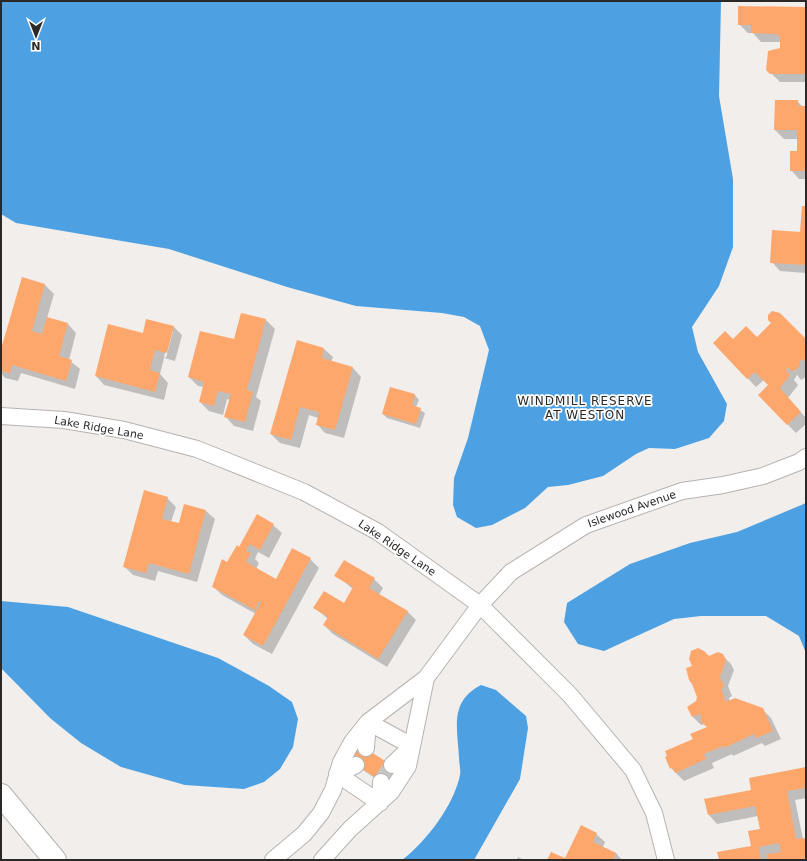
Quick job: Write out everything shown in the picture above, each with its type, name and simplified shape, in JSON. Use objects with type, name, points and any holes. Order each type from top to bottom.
[{"type":"street","name":"Lake Ridge Lane","points":[[1,416],[64,420],[124,430],[204,452],[304,492],[378,532],[480,605],[570,695],[633,770],[654,812],[666,860]]},
{"type":"street","name":"Islewood Avenue","points":[[426,678],[480,605],[510,572],[586,525],[682,491],[723,485],[763,476],[799,462],[806,457]]},
{"type":"street","points":[[273,860],[304,834],[321,812],[333,790],[341,762],[352,742],[368,722],[426,678]]},
{"type":"street","points":[[322,860],[350,829],[392,792],[408,766],[426,678]]},
{"type":"street","points":[[368,722],[412,746]]},
{"type":"street","points":[[366,748],[368,722]]},
{"type":"street","points":[[392,765],[412,746]]},
{"type":"street","points":[[338,774],[356,765]]},
{"type":"street","points":[[338,774],[380,803]]},
{"type":"street","points":[[380,803],[381,782]]},
{"type":"street","points":[[1,795],[55,860]]},
{"type":"water","points":[[1,1],[721,1],[719,96],[733,179],[733,247],[719,286],[692,327],[698,352],[727,404],[724,421],[709,438],[675,449],[649,448],[636,454],[603,476],[568,485],[548,487],[525,508],[492,525],[476,528],[457,517],[453,505],[454,478],[468,438],[489,350],[480,326],[464,317],[442,313],[356,306],[287,287],[169,249],[16,223],[1,214]]},
{"type":"water","points":[[806,503],[806,653],[799,636],[766,616],[701,616],[674,619],[604,651],[578,644],[564,622],[567,603],[630,564],[690,543],[737,532]]},
{"type":"water","points":[[1,601],[68,607],[218,658],[269,686],[292,702],[298,719],[293,747],[280,769],[264,782],[244,789],[185,785],[121,767],[81,743],[50,718],[1,668]]},
{"type":"water","points":[[481,685],[496,690],[526,716],[528,728],[520,779],[474,860],[402,860],[420,843],[438,822],[457,787],[460,773],[457,735],[458,715],[464,699],[471,691]]},
{"type":"building","points":[[738,6],[806,7],[805,74],[770,74],[766,70],[768,51],[780,48],[780,37],[776,34],[751,33],[751,25],[738,25]]},
{"type":"building","points":[[775,100],[798,100],[798,106],[806,106],[806,171],[790,171],[790,151],[797,151],[797,130],[774,130]]},
{"type":"building","points":[[802,206],[806,206],[806,265],[770,263],[772,230],[800,232]]},
{"type":"building","points":[[22,277],[45,284],[32,331],[42,334],[47,317],[68,323],[59,356],[72,360],[66,381],[12,365],[10,373],[1,371],[1,349]]},
{"type":"building","points":[[772,311],[780,313],[806,339],[806,363],[802,359],[800,361],[800,366],[794,371],[791,371],[788,367],[786,370],[790,375],[780,388],[801,412],[787,425],[758,395],[768,385],[755,372],[747,379],[713,343],[725,331],[733,339],[746,326],[757,337],[771,323],[768,320],[768,315]]},
{"type":"building","points":[[241,313],[266,319],[247,390],[253,392],[245,422],[224,417],[231,394],[218,391],[214,406],[199,402],[204,382],[188,377],[200,331],[234,339]]},
{"type":"building","points":[[146,319],[174,326],[167,353],[155,350],[150,370],[160,373],[155,392],[95,376],[108,324],[143,333]]},
{"type":"building","points":[[297,340],[324,348],[322,358],[353,367],[335,430],[316,425],[319,412],[300,407],[291,440],[270,434]]},
{"type":"building","points":[[390,387],[415,394],[412,405],[421,408],[416,424],[382,414]]},
{"type":"building","points":[[144,490],[168,497],[162,519],[179,523],[184,504],[206,510],[189,574],[149,563],[146,573],[123,567]]},
{"type":"building","points":[[257,514],[274,524],[260,550],[250,544],[246,551],[251,553],[246,562],[276,579],[292,548],[311,558],[263,646],[243,635],[261,602],[259,601],[255,610],[212,587],[222,559],[227,562],[237,545],[239,547]]},
{"type":"building","points":[[344,560],[375,578],[369,588],[408,611],[378,659],[323,625],[328,617],[313,608],[324,591],[344,603],[353,587],[334,576]]},
{"type":"building","points":[[698,648],[709,656],[718,652],[723,654],[726,660],[720,677],[724,687],[721,689],[726,702],[735,698],[763,708],[773,731],[756,738],[754,734],[724,748],[723,746],[704,754],[706,759],[675,773],[672,767],[670,769],[665,757],[667,756],[665,751],[693,739],[690,734],[707,727],[701,722],[701,714],[692,717],[687,707],[696,701],[697,697],[689,680],[686,668],[692,666],[689,659],[691,651]]},
{"type":"building","points":[[357,743],[401,771],[390,787],[347,759]]},
{"type":"building","points":[[806,767],[806,788],[787,791],[796,839],[806,838],[806,859],[768,860],[767,854],[781,852],[779,843],[759,847],[761,860],[719,860],[717,852],[751,846],[748,831],[760,829],[755,806],[708,815],[704,799],[751,790],[749,778]]},
{"type":"building","points":[[581,825],[597,833],[593,842],[616,853],[613,860],[547,860],[551,852],[565,858]]},
{"type":"tunnel","points":[[381,782],[392,765]]},
{"type":"district","name":"WINDMILL RESERVE AT WESTON","points":[[585,408]]}]
